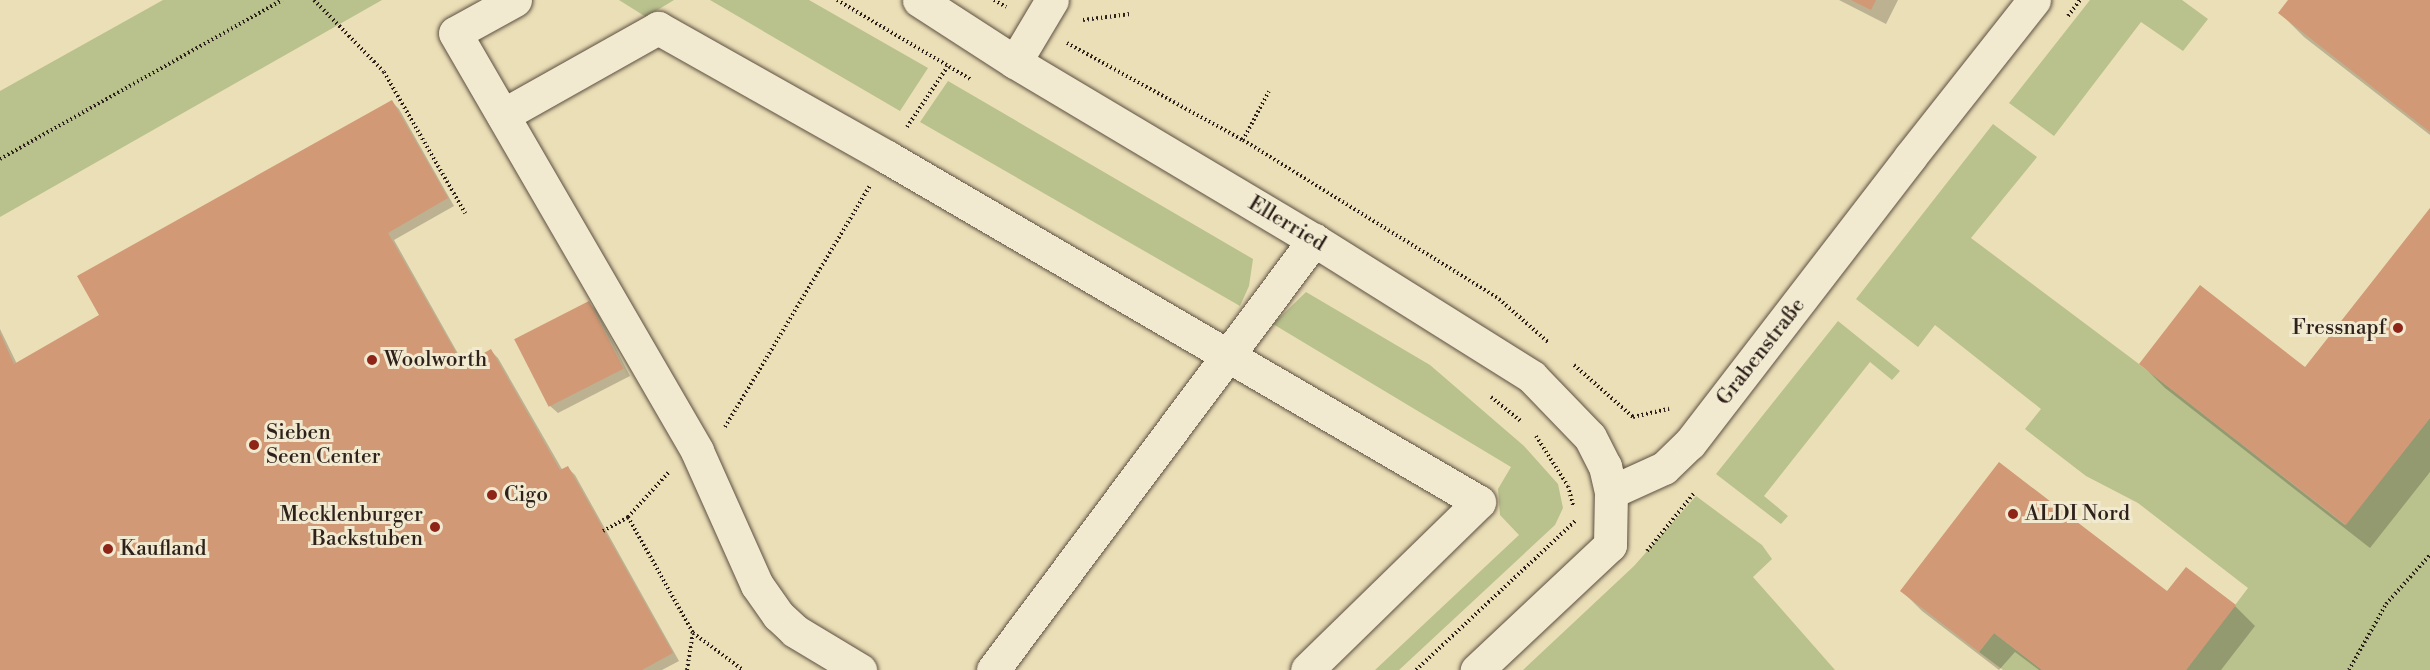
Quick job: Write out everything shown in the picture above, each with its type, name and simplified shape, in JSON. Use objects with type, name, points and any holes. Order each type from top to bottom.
[{"type":"street","points":[[514,0],[455,33],[697,451],[757,585],[778,615],[795,631],[860,670]]},
{"type":"street","name":"Ellerried","points":[[919,0],[1015,62],[1314,240],[1532,377],[1590,437],[1605,466],[1611,492]]},
{"type":"street","name":"Grabenstraße","points":[[1611,492],[1640,481],[1664,468],[1690,443],[2034,0]]},
{"type":"street","points":[[1015,62],[1045,13]]},
{"type":"street","points":[[503,115],[658,28],[887,157],[1479,502],[1307,670]]},
{"type":"street","points":[[993,670],[1314,240]]},
{"type":"street","points":[[1477,670],[1610,545],[1611,492]]},
{"type":"path","points":[[0,159],[282,0]]},
{"type":"path","points":[[314,0],[384,72],[465,213]]},
{"type":"path","points":[[994,0],[1045,13],[1243,140],[1499,299],[1553,346]]},
{"type":"path","points":[[603,531],[628,517],[678,461],[721,434],[887,157],[948,66],[968,31]]},
{"type":"path","points":[[1243,140],[1269,91]]},
{"type":"path","points":[[1570,362],[1633,417],[1674,408]]},
{"type":"path","points":[[628,517],[693,633],[743,670]]},
{"type":"path","points":[[2351,669],[2386,604],[2430,555]]},
{"type":"path","points":[[687,670],[693,633]]},
{"type":"green space","points":[[163,0],[382,0],[0,217],[0,91]]},
{"type":"green space","points":[[619,0],[674,0],[646,17]]},
{"type":"green space","points":[[710,0],[809,0],[928,68],[900,111]]},
{"type":"green space","points":[[2090,0],[2182,0],[2208,19],[2183,51],[2141,22],[2054,136],[2009,103]]},
{"type":"green space","points":[[948,81],[1253,259],[1249,286],[1240,306],[920,122]]},
{"type":"green space","points":[[1993,124],[2037,157],[1971,238],[2139,364],[2345,525],[2430,418],[2430,670],[2186,670],[2248,588],[2138,503],[2086,476],[2025,429],[2041,409],[1935,325],[1918,347],[1856,299]]},
{"type":"green space","points":[[1306,292],[1430,365],[1524,446],[1558,484],[1563,508],[1555,525],[1399,670],[1375,670],[1519,535],[1500,515],[1498,489],[1511,467],[1273,324]]},
{"type":"green space","points":[[1838,321],[1900,371],[1892,380],[1870,362],[1764,496],[1788,516],[1781,524],[1716,474]]},
{"type":"green space","points":[[1696,496],[1762,545],[1772,559],[1753,577],[1835,670],[1523,670],[1634,566]]},
{"type":"green space","points":[[1994,633],[2042,670],[2003,670],[1979,652]]},
{"type":"building","points":[[1851,0],[1876,0],[1871,10]]},
{"type":"building","points":[[2288,0],[2430,0],[2430,132],[2278,13]]},
{"type":"building","name":"Sieben Seen Center","points":[[392,100],[448,198],[388,233],[463,365],[491,349],[560,470],[568,466],[673,653],[642,670],[0,670],[0,333],[14,364],[99,315],[77,276]]},
{"type":"building","points":[[2430,208],[2430,418],[2346,525],[2139,364],[2200,285],[2305,367]]},
{"type":"building","points":[[589,301],[624,369],[549,407],[514,339]]},
{"type":"building","name":"ALDI Nord","points":[[1999,462],[2167,591],[2186,567],[2236,605],[2186,670],[2042,670],[1994,633],[1979,652],[1900,591]]},
{"type":"place","name":"Fressnapf","points":[[2398,328]]},
{"type":"place","name":"Woolworth","points":[[372,360]]},
{"type":"place","name":"Sieben Seen Center","points":[[254,445]]},
{"type":"place","name":"Cigo","points":[[492,495]]},
{"type":"place","name":"ALDI Nord","points":[[2013,514]]},
{"type":"place","name":"Mecklenburger Backstuben","points":[[435,527]]},
{"type":"place","name":"Kaufland","points":[[108,549]]}]
